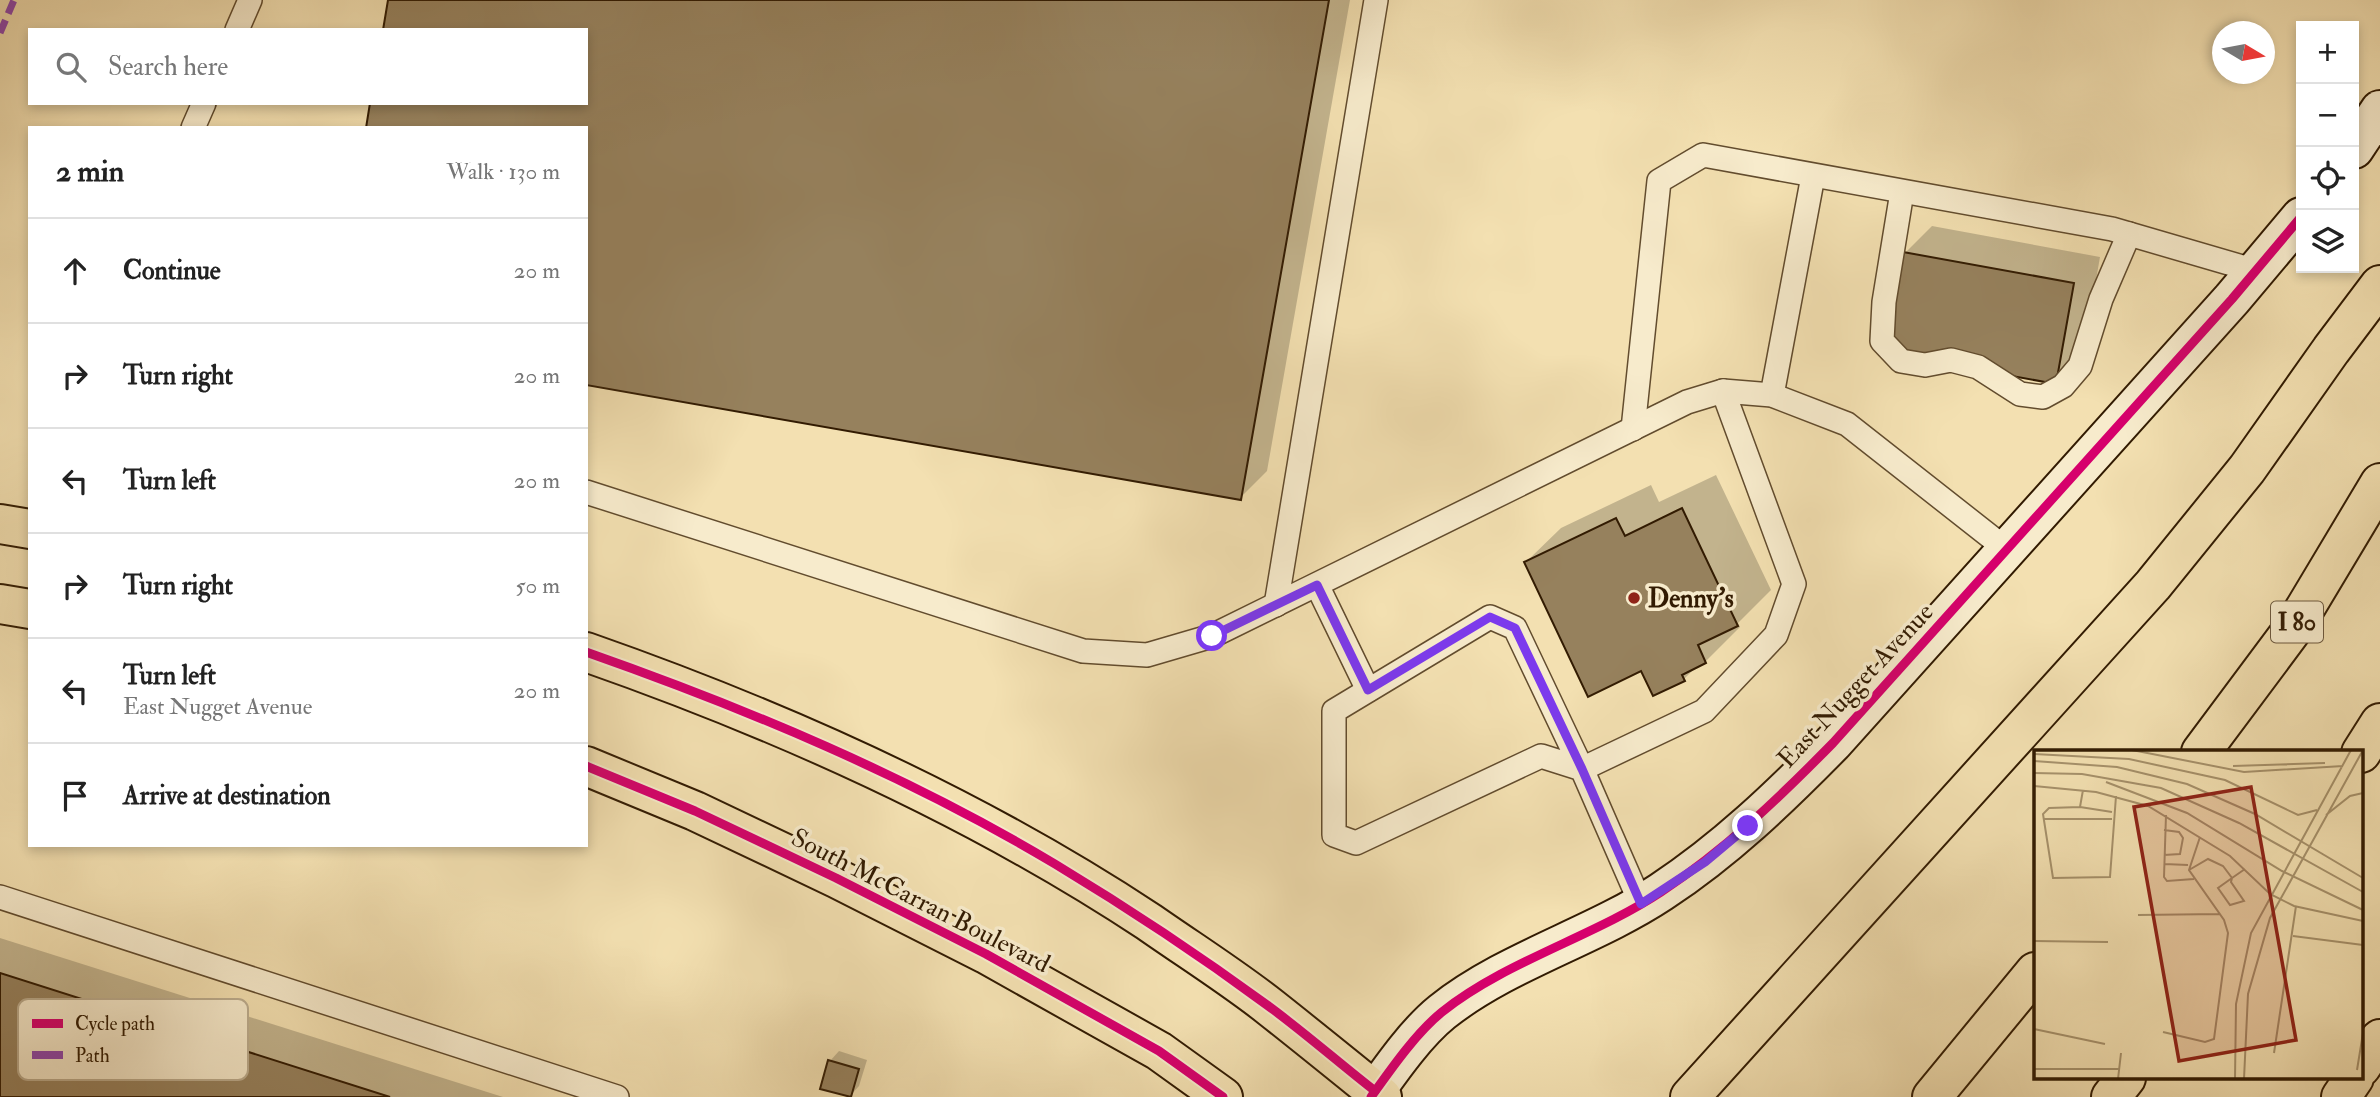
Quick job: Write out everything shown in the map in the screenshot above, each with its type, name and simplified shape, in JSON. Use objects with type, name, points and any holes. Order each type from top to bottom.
[{"type":"main road","points":[[1690,1097],[2153,585],[2247,469],[2380,285]]},
{"type":"main road","name":"I 80","points":[[2202,750],[2291,630],[2380,483]]},
{"type":"main road","points":[[0,524],[28,529]]},
{"type":"main road","points":[[0,604],[28,609]]},
{"type":"main road","points":[[588,653],[718,701],[838,752],[923,793],[1053,863],[1148,922],[1269,1006],[1376,1095]]},
{"type":"main road","points":[[2362,751],[2380,723]]},
{"type":"main road","name":"South McCarran Boulevard","points":[[588,767],[707,816],[986,954],[1159,1051],[1223,1097]]},
{"type":"main road","points":[[1932,1097],[2034,973]]},
{"type":"main road","points":[[2362,1066],[2380,1039]]},
{"type":"main road","points":[[2111,1097],[2124,1080]]},
{"type":"main road","points":[[2341,1097],[2353,1080]]},
{"type":"street","points":[[2355,147],[2380,110]]},
{"type":"street","name":"East Nugget Avenue","points":[[1376,1095],[1426,1028],[1443,1012],[1485,985],[1613,921],[1641,904],[1705,862],[1785,792],[1833,743],[2007,550],[2296,223]]},
{"type":"lane","points":[[238,28],[250,0]]},
{"type":"lane","points":[[1276,605],[1376,0]]},
{"type":"lane","points":[[194,126],[203,105]]},
{"type":"lane","points":[[1633,429],[1659,181],[1703,155],[2112,229],[2256,271]]},
{"type":"lane","points":[[1772,395],[1814,176]]},
{"type":"lane","points":[[1902,192],[1884,302],[1882,341],[1901,360],[1925,365],[1951,360],[1978,367],[2020,394],[2043,397],[2063,386],[2080,366],[2101,299],[2129,234]]},
{"type":"lane","points":[[588,493],[1083,651],[1147,654],[1212,636],[1687,402],[1723,391],[1772,395],[1847,424],[2007,550]]},
{"type":"lane","points":[[1641,904],[1582,769],[1515,628],[1490,617],[1334,711],[1334,835],[1356,843],[1541,756],[1582,769],[1704,711],[1776,635],[1794,584],[1723,391]]},
{"type":"lane","points":[[1317,585],[1368,690]]},
{"type":"lane","points":[[0,897],[617,1097]]},
{"type":"building","points":[[388,0],[1329,0],[1241,500],[588,385],[588,126],[366,126],[370,105],[588,105],[588,28],[383,28]]},
{"type":"building","points":[[1903,252],[2074,283],[2056,384],[1902,356],[1903,347],[1887,344]]},
{"type":"building","points":[[1682,508],[1738,626],[1698,645],[1706,663],[1682,675],[1685,681],[1653,696],[1641,671],[1588,697],[1524,562],[1616,518],[1625,536]]},
{"type":"building","points":[[0,973],[82,999],[18,999],[18,1080],[248,1080],[248,1052],[390,1097],[0,1097]]},
{"type":"building","points":[[828,1060],[859,1069],[851,1097],[820,1089]]},
{"type":"marked path","points":[[0,33],[14,0]]},
{"type":"cycle path","points":[[1371,1097],[1413,1041],[1442,1012],[1467,994],[1521,963],[1607,923],[1661,892],[1730,841],[1772,803],[1833,743],[2232,299],[2296,223]]},
{"type":"cycle path","points":[[588,653],[707,697],[826,746],[999,832],[1055,864],[1189,950],[1281,1015],[1375,1091]]},
{"type":"cycle path","points":[[588,767],[695,811],[986,954],[1159,1051],[1223,1097]]},
{"type":"place","name":"Denny's","points":[[1634,598]]},
{"type":"route","points":[[1212,636],[1317,585],[1368,690],[1490,617],[1515,628],[1582,769],[1641,904],[1705,862],[1748,826]]}]
